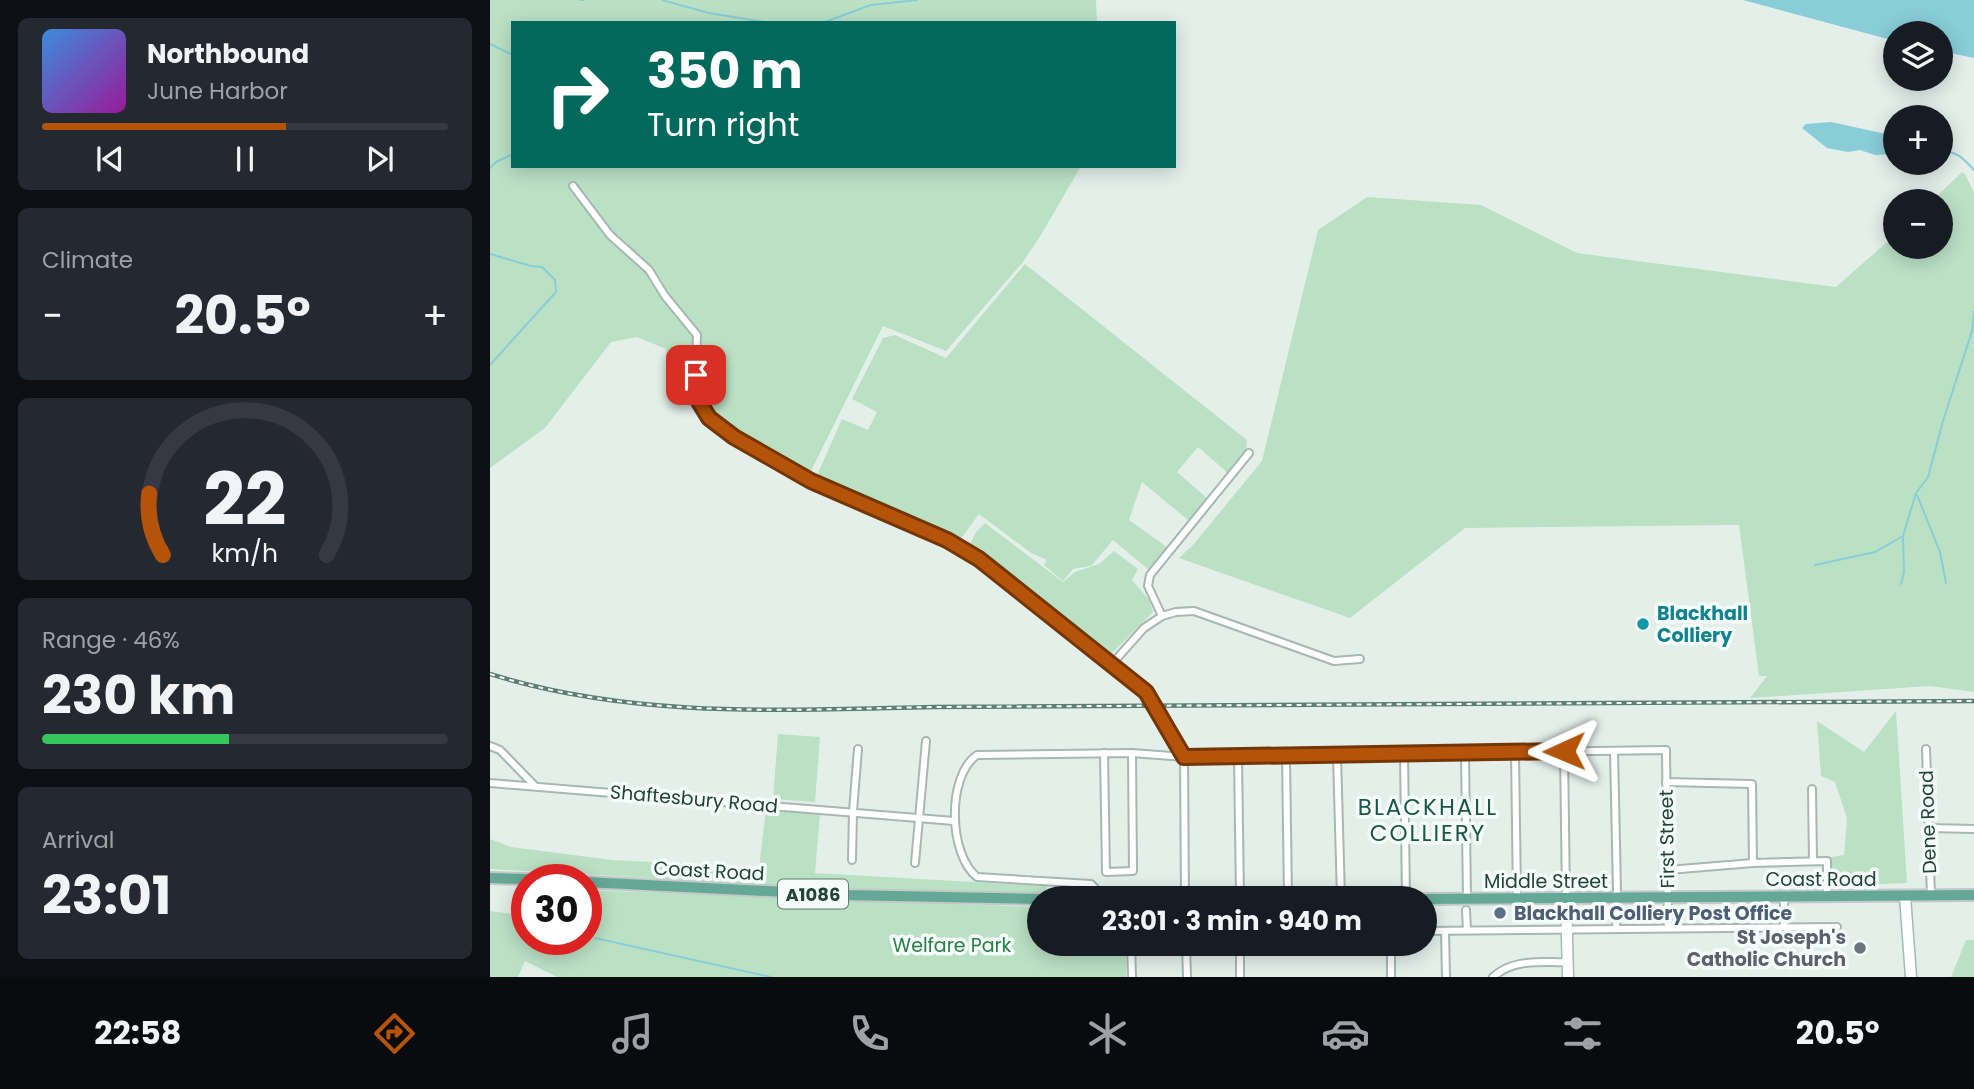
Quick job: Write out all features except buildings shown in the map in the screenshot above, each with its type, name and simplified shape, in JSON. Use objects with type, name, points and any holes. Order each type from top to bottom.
[{"type":"main road","points":[[490,878],[511,879]]},
{"type":"main road","name":"Coast Road","points":[[602,883],[844,895],[1027,899]]},
{"type":"main road","name":"Coast Road","points":[[1668,897],[1974,895]]},
{"type":"main road","points":[[1905,896],[1911,977]]},
{"type":"main road","name":"Middle Street","points":[[1437,901],[1467,904],[1517,898],[1668,897]]},
{"type":"main road","points":[[1566,898],[1568,977]]},
{"type":"street","points":[[573,186],[610,235],[649,270],[665,296],[697,335],[695,395],[709,418],[734,437],[811,481],[961,548],[1146,692],[1184,757],[1185,886]]},
{"type":"street","points":[[1162,616],[1148,586],[1150,575],[1249,453]]},
{"type":"street","points":[[1112,664],[1144,628],[1162,616],[1194,611],[1334,661],[1360,659]]},
{"type":"street","points":[[915,863],[926,741]]},
{"type":"street","points":[[490,746],[500,750],[535,786]]},
{"type":"street","points":[[852,860],[858,749]]},
{"type":"street","name":"Dene Road","points":[[1926,749],[1931,896]]},
{"type":"street","name":"First Street","points":[[1614,751],[1666,750],[1668,928]]},
{"type":"street","points":[[1564,751],[1566,898]]},
{"type":"street","points":[[1093,886],[1084,882],[976,877],[969,871],[960,849],[954,821],[962,777],[970,760],[977,755],[1132,752],[1184,757],[1238,757],[1614,751],[1617,891]]},
{"type":"street","points":[[1104,753],[1106,872],[1133,871],[1132,752]]},
{"type":"street","points":[[1515,752],[1517,898]]},
{"type":"street","points":[[1465,753],[1467,930]]},
{"type":"street","points":[[1404,754],[1406,886]]},
{"type":"street","points":[[1338,755],[1341,886]]},
{"type":"street","points":[[1286,756],[1288,886]]},
{"type":"street","points":[[1238,757],[1240,886]]},
{"type":"street","points":[[1666,782],[1752,784],[1753,863]]},
{"type":"street","name":"Shaftesbury Road","points":[[490,783],[954,821]]},
{"type":"street","points":[[1812,789],[1813,862]]},
{"type":"street","points":[[1929,828],[1974,829]]},
{"type":"street","points":[[1668,870],[1753,863],[1827,861],[1827,897]]},
{"type":"street","points":[[1784,897],[1784,926]]},
{"type":"street","points":[[1616,906],[1616,928]]},
{"type":"street","points":[[1437,931],[1837,927]]},
{"type":"street","points":[[1445,931],[1446,977]]},
{"type":"street","points":[[1131,956],[1132,977]]},
{"type":"street","points":[[1186,956],[1186,977]]},
{"type":"street","points":[[1240,956],[1240,977]]},
{"type":"street","points":[[1391,956],[1391,977]]},
{"type":"street","points":[[1493,977],[1504,967],[1525,963],[1568,962]]},
{"type":"green space","points":[[490,0],[1096,0],[1097,21],[511,21],[511,168],[1080,168],[1023,262],[946,351],[883,326],[807,479],[734,437],[709,418],[697,398],[668,397],[666,349],[637,337],[611,342],[545,428],[490,468]]},
{"type":"green space","points":[[1962,172],[1974,193],[1974,692],[1930,686],[1750,698],[1767,676],[1759,676],[1739,525],[1465,528],[1350,618],[1179,558],[1193,545],[1262,461],[1318,230],[1367,197],[1481,205],[1577,253],[1836,287],[1883,246],[1883,259],[1953,259],[1953,189],[1944,189]]},
{"type":"green space","points":[[1025,264],[1247,440],[1246,453],[1229,474],[1198,447],[1177,472],[1208,499],[1189,521],[1142,482],[1129,520],[1167,547],[1149,570],[1113,540],[1091,566],[1073,569],[1063,581],[1044,565],[1047,560],[1031,553],[979,514],[960,540],[823,482],[818,473],[842,419],[868,430],[877,412],[852,399],[883,338],[895,335],[946,358]]},
{"type":"green space","points":[[985,523],[1063,582],[1075,572],[1099,564],[1114,551],[1138,569],[1132,580],[1150,601],[1153,612],[1109,656],[969,546],[976,532]]},
{"type":"green space","points":[[1896,711],[1907,883],[1831,886],[1831,857],[1844,855],[1847,818],[1835,782],[1821,776],[1817,721],[1864,752]]},
{"type":"green space","points":[[778,734],[820,737],[815,802],[773,799]]},
{"type":"green space","points":[[766,809],[820,814],[815,873],[1047,886],[1027,886],[1027,894],[914,893],[602,875],[602,864],[511,864],[511,870],[490,869],[490,839],[511,847],[613,860],[759,868]]},
{"type":"green space","name":"Welfare Park","points":[[602,891],[1027,907],[1027,956],[1126,956],[1126,977],[557,977],[525,961],[518,977],[490,977],[490,911],[511,914],[511,955],[602,955]]},
{"type":"green space","points":[[1966,940],[1974,940],[1974,977],[1951,977]]},
{"type":"water","points":[[1743,0],[1974,0],[1974,58],[1953,54],[1953,21],[1883,21],[1883,38]]},
{"type":"water","points":[[1831,122],[1883,133],[1883,155],[1827,148],[1802,128],[1806,124]]},
{"type":"waterway","points":[[662,0],[709,13],[758,21]]},
{"type":"waterway","points":[[827,21],[871,5],[917,0]]},
{"type":"waterway","points":[[490,44],[511,54]]},
{"type":"waterway","points":[[1953,153],[1964,159],[1974,170]]},
{"type":"waterway","points":[[490,168],[511,155]]},
{"type":"waterway","points":[[490,254],[542,267],[555,280],[556,292],[490,365]]},
{"type":"waterway","points":[[1815,565],[1875,552],[1903,536],[1916,493],[1928,477],[1972,331],[1974,312]]},
{"type":"waterway","points":[[1917,495],[1940,552],[1946,583]]},
{"type":"waterway","points":[[1901,584],[1904,572],[1903,537]]},
{"type":"waterway","points":[[602,940],[771,977]]},
{"type":"railway","points":[[490,674],[599,699],[654,705],[765,710],[1974,701]]},
{"type":"place","name":"Blackhall Colliery","points":[[1643,624]]},
{"type":"place","name":"Blackhall Colliery Post Office","points":[[1500,913]]},
{"type":"place","name":"St Joseph's Catholic Church","points":[[1860,948]]},
{"type":"district","name":"BLACKHALL COLLIERY","points":[[1428,820]]},
{"type":"route","points":[[696,375],[695,395],[709,418],[734,437],[811,481],[947,540],[979,559],[1146,692],[1184,757],[1564,751]]}]
